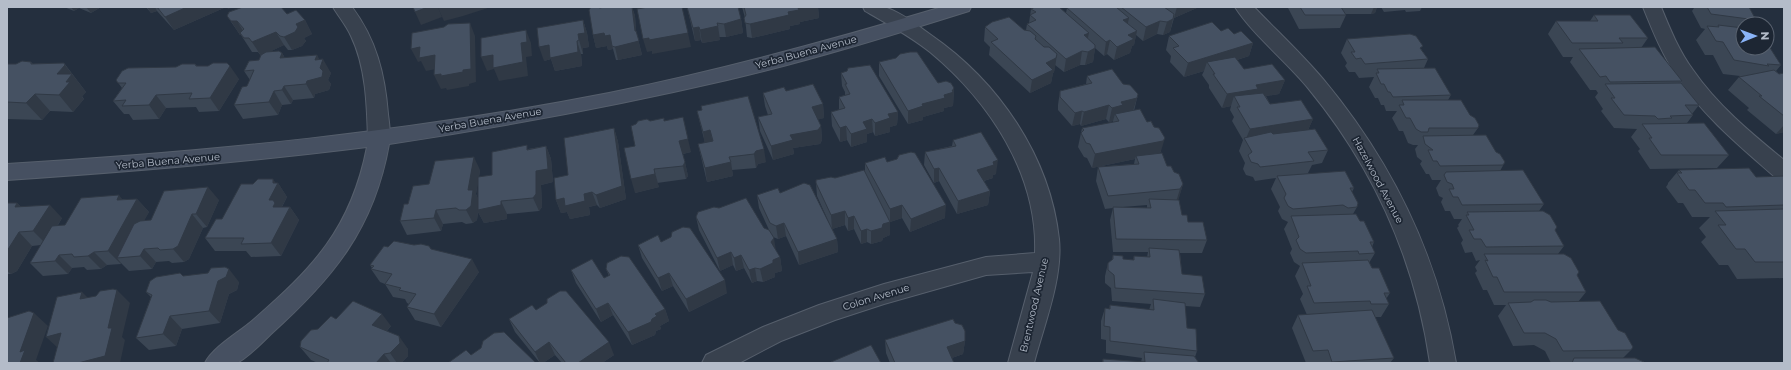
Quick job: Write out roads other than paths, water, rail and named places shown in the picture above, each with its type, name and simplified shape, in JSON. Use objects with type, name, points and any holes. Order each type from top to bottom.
[{"type":"street","points":[[218,363],[259,332],[305,286],[341,243],[362,205],[373,171],[379,139],[378,104],[374,75],[366,48],[353,20],[342,7]]},
{"type":"street","name":"Brentwood Avenue","points":[[872,7],[904,25],[940,51],[995,105],[1016,138],[1034,178],[1047,239],[1046,262],[1021,363]]},
{"type":"street","name":"Yerba Buena Avenue","points":[[7,172],[149,163],[379,139],[524,114],[676,84],[800,55],[962,7]]},
{"type":"street","name":"Hazelwood Avenue","points":[[1244,7],[1323,93],[1351,130],[1375,170],[1397,211],[1417,259],[1432,307],[1443,363]]},
{"type":"street","points":[[1652,7],[1675,58],[1690,81],[1734,130],[1784,172]]},
{"type":"street","name":"Colon Avenue","points":[[715,363],[772,334],[828,312],[884,294],[986,266],[1046,262]]}]
